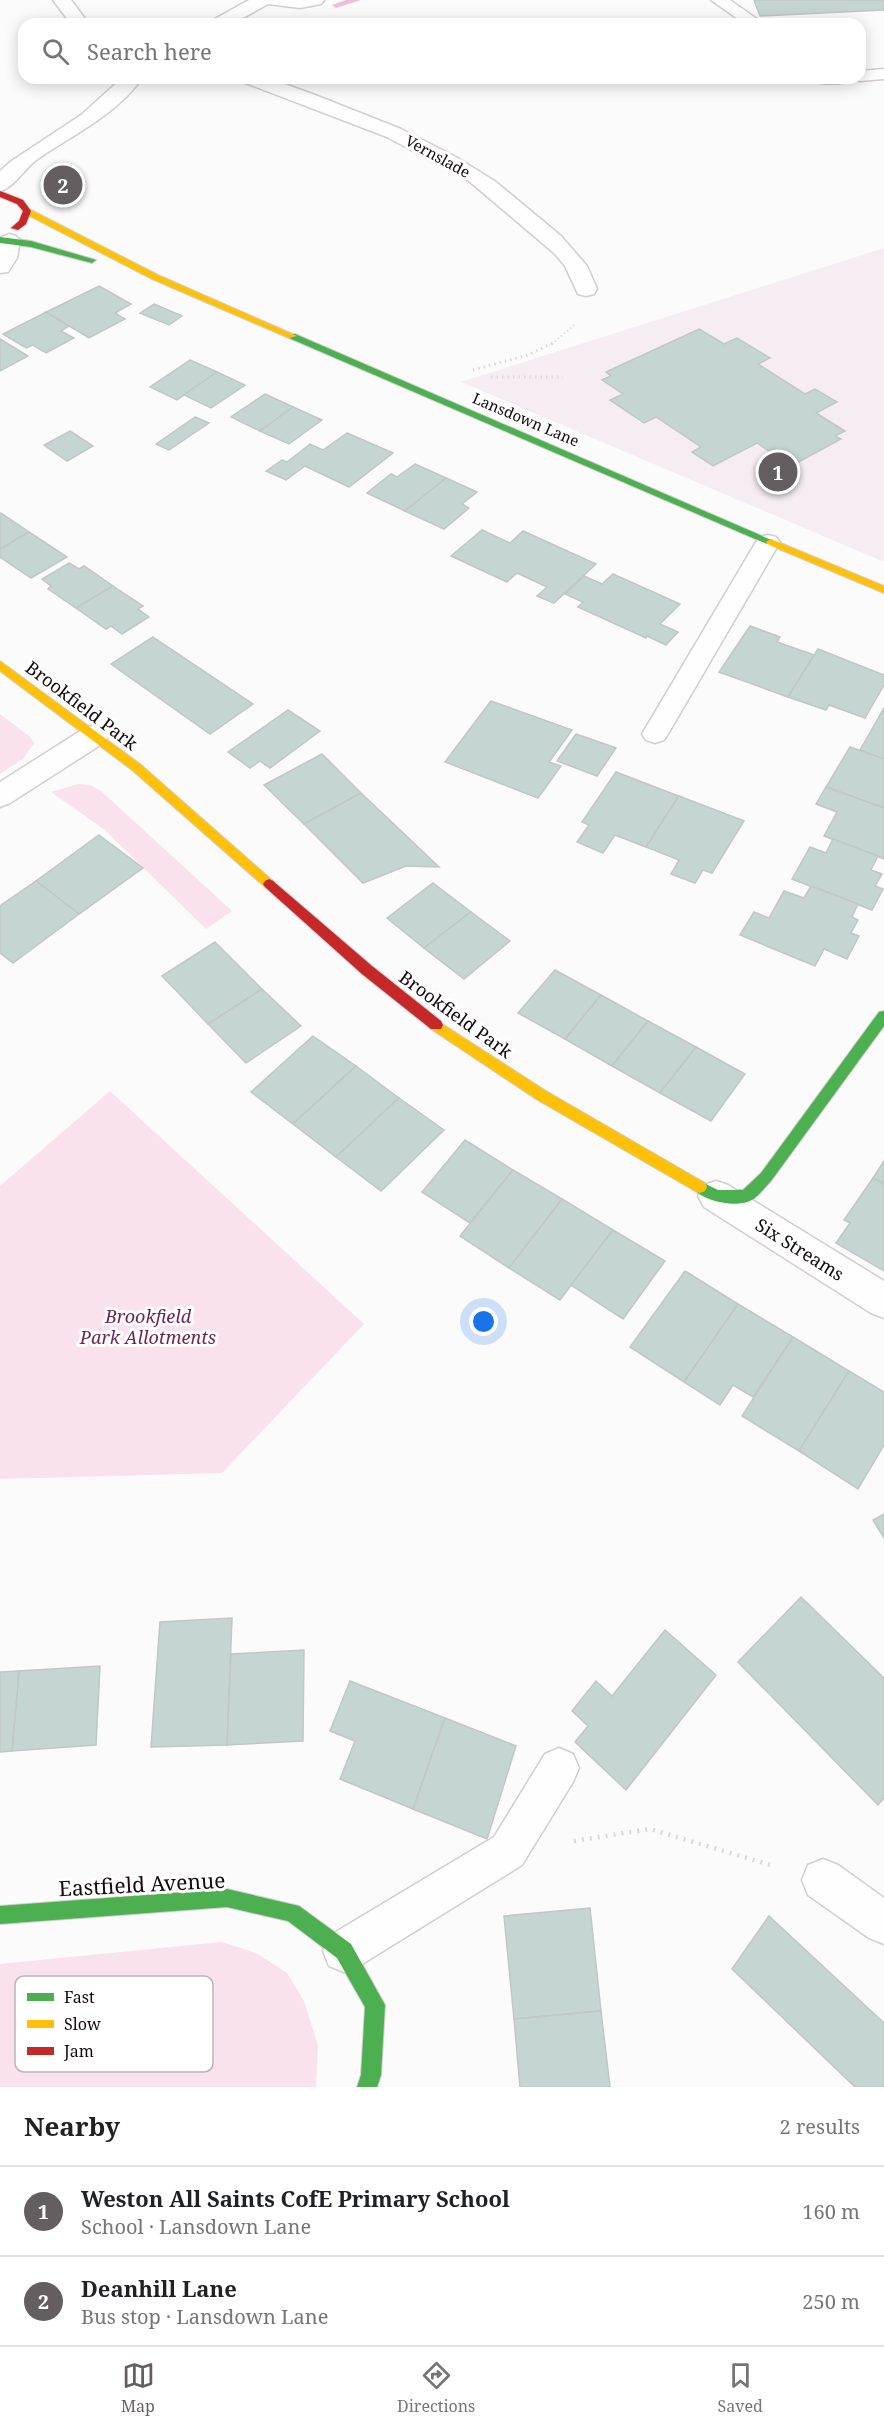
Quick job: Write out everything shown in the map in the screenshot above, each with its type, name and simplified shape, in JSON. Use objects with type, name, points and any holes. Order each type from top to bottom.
[{"type":"street","points":[[62,0],[76,18]]},
{"type":"street","points":[[230,18],[262,0]]},
{"type":"street","points":[[274,0],[300,3],[315,0]]},
{"type":"street","points":[[0,185],[4,177],[17,166],[92,117],[127,84]]},
{"type":"street","name":"Vernslade","points":[[267,84],[373,122],[433,151],[478,178],[566,250],[584,284]]},
{"type":"street","name":"Lansdown Lane","points":[[0,194],[19,200],[27,211],[155,277],[884,590]]},
{"type":"street","points":[[0,267],[6,258],[3,238],[26,219],[27,211]]},
{"type":"street","name":"Lansdown Lane","points":[[3,238],[31,243],[155,277]]},
{"type":"street","name":"Brookfield Park","points":[[0,665],[154,782],[364,968],[442,1029],[506,1073],[716,1196]]},
{"type":"street","points":[[0,796],[95,735]]},
{"type":"street","points":[[716,1196],[746,1196],[766,1177],[884,1016]]},
{"type":"street","name":"Six Streams","points":[[716,1196],[884,1301]]},
{"type":"street","name":"Eastfield Avenue","points":[[0,1915],[227,1898],[292,1912],[344,1951],[375,2004],[371,2075],[367,2087]]},
{"type":"lane","points":[[719,0],[747,18]]},
{"type":"lane","points":[[866,76],[884,75]]},
{"type":"lane","points":[[655,734],[768,542]]},
{"type":"lane","points":[[344,1951],[508,1851],[558,1768]]},
{"type":"lane","points":[[823,1880],[884,1923]]},
{"type":"path","points":[[473,370],[551,346],[566,336],[574,324],[578,309],[573,294],[584,284]]},
{"type":"path","points":[[534,377],[562,377]]},
{"type":"path","points":[[508,1851],[650,1829],[823,1880]]},
{"type":"shaded area","points":[[884,248],[884,562],[461,382]]},
{"type":"green space","points":[[0,714],[29,736],[34,743],[23,759],[0,774]]},
{"type":"green space","points":[[78,784],[90,785],[101,791],[232,911],[206,929],[105,830],[51,792]]},
{"type":"green space","name":"Brookfield Park Allotments","points":[[110,1091],[364,1324],[222,1473],[0,1479],[0,1186]]},
{"type":"green space","points":[[222,1942],[256,1953],[287,1973],[304,2001],[318,2046],[316,2087],[0,2087],[0,1964]]},
{"type":"building","points":[[754,0],[884,0],[884,10],[760,16]]},
{"type":"building","points":[[99,286],[131,304],[115,313],[125,319],[89,338],[46,312]]},
{"type":"building","points":[[154,304],[182,316],[169,325],[140,313]]},
{"type":"building","points":[[46,312],[69,326],[61,331],[74,338],[46,353],[33,345],[26,348],[3,334]]},
{"type":"building","points":[[699,329],[724,344],[737,338],[770,358],[758,364],[805,394],[815,389],[837,402],[816,413],[845,431],[835,436],[841,439],[791,466],[757,443],[713,466],[692,452],[701,447],[656,417],[644,423],[610,400],[623,394],[602,380],[611,376],[606,372]]},
{"type":"building","points":[[0,339],[28,356],[0,371]]},
{"type":"building","points":[[190,360],[217,372],[177,400],[150,387]]},
{"type":"building","points":[[217,372],[245,385],[211,408],[184,395]]},
{"type":"building","points":[[265,394],[293,407],[260,431],[231,417]]},
{"type":"building","points":[[293,407],[322,420],[289,444],[260,431]]},
{"type":"building","points":[[195,417],[209,423],[169,450],[156,444]]},
{"type":"building","points":[[70,431],[93,446],[67,461],[44,445]]},
{"type":"building","points":[[347,433],[393,453],[349,487],[305,466],[286,480],[266,471],[282,460],[287,462],[310,444],[323,450]]},
{"type":"building","points":[[415,464],[446,478],[405,511],[367,493],[391,474],[397,477]]},
{"type":"building","points":[[446,478],[477,492],[462,504],[469,508],[444,529],[405,511]]},
{"type":"building","points":[[0,514],[29,532],[0,549]]},
{"type":"building","points":[[482,530],[510,543],[523,531],[596,564],[554,603],[537,596],[547,587],[517,573],[507,582],[451,556]]},
{"type":"building","points":[[29,532],[67,557],[31,578],[0,557],[0,549]]},
{"type":"building","points":[[69,563],[79,569],[84,566],[113,586],[76,608],[48,589],[51,586],[42,579]]},
{"type":"building","points":[[613,574],[680,604],[660,624],[678,632],[666,645],[578,607],[583,602],[565,594],[584,576],[602,584]]},
{"type":"building","points":[[113,586],[143,606],[138,609],[149,617],[122,634],[111,626],[106,629],[76,608]]},
{"type":"building","points":[[750,626],[780,637],[777,642],[814,655],[788,697],[719,672]]},
{"type":"building","points":[[153,637],[253,704],[210,734],[111,664]]},
{"type":"building","points":[[818,649],[884,675],[884,685],[865,718],[829,705],[826,710],[788,697]]},
{"type":"building","points":[[491,701],[572,730],[549,762],[561,766],[538,798],[445,762]]},
{"type":"building","points":[[884,708],[884,759],[860,750]]},
{"type":"building","points":[[288,710],[320,731],[270,768],[260,761],[250,768],[228,752]]},
{"type":"building","points":[[576,734],[616,748],[597,776],[557,761]]},
{"type":"building","points":[[850,747],[884,759],[884,808],[826,787]]},
{"type":"building","points":[[322,754],[361,793],[304,824],[264,785]]},
{"type":"building","points":[[616,772],[679,796],[646,847],[615,835],[603,853],[577,842],[589,825],[582,822]]},
{"type":"building","points":[[826,787],[884,808],[884,859],[824,836],[837,812],[816,804]]},
{"type":"building","points":[[361,793],[439,867],[406,866],[363,883],[304,824]]},
{"type":"building","points":[[679,796],[744,821],[712,873],[703,870],[695,883],[671,874],[679,860],[646,847]]},
{"type":"building","points":[[99,835],[143,868],[79,914],[36,881]]},
{"type":"building","points":[[833,839],[878,856],[871,870],[882,874],[875,886],[883,889],[872,910],[792,879],[810,847],[826,853]]},
{"type":"building","points":[[36,881],[79,914],[13,963],[0,953],[0,906]]},
{"type":"building","points":[[433,883],[471,912],[424,948],[387,918]]},
{"type":"building","points":[[811,886],[858,904],[852,917],[858,920],[851,933],[859,936],[847,959],[824,949],[815,966],[740,935],[754,912],[769,918],[784,891],[804,898]]},
{"type":"building","points":[[471,912],[510,941],[464,979],[424,948]]},
{"type":"building","points":[[215,942],[262,989],[208,1024],[162,976]]},
{"type":"building","points":[[555,970],[601,995],[565,1039],[518,1013]]},
{"type":"building","points":[[262,989],[301,1026],[246,1063],[208,1024]]},
{"type":"building","points":[[601,995],[648,1021],[612,1066],[565,1039]]},
{"type":"building","points":[[648,1021],[696,1047],[660,1093],[612,1066]]},
{"type":"building","points":[[313,1036],[356,1066],[293,1124],[251,1092]]},
{"type":"building","points":[[696,1047],[745,1074],[711,1121],[660,1093]]},
{"type":"building","points":[[356,1066],[399,1098],[336,1157],[293,1124]]},
{"type":"building","points":[[399,1098],[444,1130],[381,1191],[336,1157]]},
{"type":"building","points":[[465,1140],[513,1170],[470,1223],[422,1192]]},
{"type":"building","points":[[884,1161],[884,1184],[873,1178]]},
{"type":"building","points":[[513,1170],[562,1199],[509,1268],[460,1236]]},
{"type":"building","points":[[873,1178],[884,1184],[884,1271],[836,1243],[850,1223],[844,1220]]},
{"type":"building","points":[[562,1199],[613,1230],[560,1300],[509,1268]]},
{"type":"building","points":[[613,1230],[665,1261],[623,1319],[571,1285]]},
{"type":"building","points":[[685,1271],[738,1304],[684,1382],[630,1347]]},
{"type":"building","points":[[738,1304],[793,1337],[753,1397],[733,1385],[720,1405],[684,1382]]},
{"type":"building","points":[[793,1337],[849,1371],[799,1451],[742,1416]]},
{"type":"building","points":[[849,1371],[884,1392],[884,1445],[858,1489],[799,1451]]},
{"type":"building","points":[[884,1514],[884,1538],[873,1520]]},
{"type":"building","points":[[801,1597],[884,1678],[884,1798],[878,1805],[738,1662]]},
{"type":"building","points":[[232,1618],[227,1745],[151,1747],[160,1622]]},
{"type":"building","points":[[665,1630],[716,1675],[626,1790],[575,1742],[588,1726],[572,1711],[596,1681],[612,1696]]},
{"type":"building","points":[[304,1650],[303,1741],[227,1745],[231,1654]]},
{"type":"building","points":[[100,1666],[96,1745],[12,1751],[19,1671]]},
{"type":"building","points":[[19,1671],[12,1751],[0,1752],[0,1672]]},
{"type":"building","points":[[350,1681],[445,1718],[413,1809],[340,1779],[355,1741],[330,1731]]},
{"type":"building","points":[[445,1718],[516,1746],[487,1839],[413,1809]]},
{"type":"building","points":[[590,1908],[601,2011],[514,2019],[504,1916]]},
{"type":"building","points":[[769,1916],[884,2023],[884,2087],[855,2087],[732,1969]]},
{"type":"building","points":[[601,2011],[610,2087],[520,2087],[514,2019]]},
{"type":"waterway","points":[[336,5],[357,0]]},
{"type":"traffic: fast","points":[[0,240],[31,244],[92,260]]},
{"type":"traffic: fast","points":[[292,336],[771,542]]},
{"type":"traffic: fast","points":[[700,1187],[716,1196],[746,1196],[766,1177],[884,1016]]},
{"type":"traffic: fast","points":[[0,1915],[227,1898],[292,1913],[344,1951],[375,2005],[371,2075],[367,2087]]},
{"type":"traffic: slow","points":[[27,211],[155,277],[292,336]]},
{"type":"traffic: slow","points":[[771,542],[884,590]]},
{"type":"traffic: slow","points":[[0,665],[136,767],[269,884]]},
{"type":"traffic: slow","points":[[436,1025],[541,1095],[700,1187]]},
{"type":"traffic: jam","points":[[0,194],[20,202],[27,211],[23,222],[15,228]]},
{"type":"traffic: jam","points":[[269,884],[367,970],[436,1025]]},
{"type":"place","name":"Deanhill Lane","points":[[63,185]]},
{"type":"place","name":"Weston All Saints CofE Primary School","points":[[778,472]]}]
